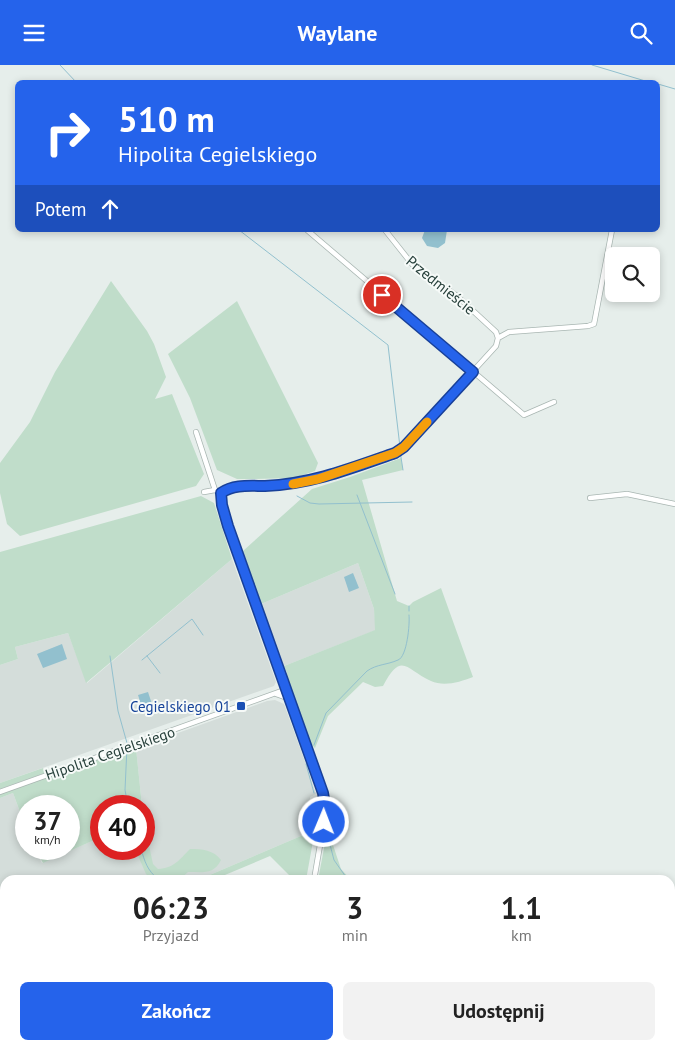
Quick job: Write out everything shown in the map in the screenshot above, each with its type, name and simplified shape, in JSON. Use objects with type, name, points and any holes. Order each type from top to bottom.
[{"type":"street","points":[[309,232],[524,415],[554,401]]},
{"type":"street","name":"Przedmieście","points":[[387,232],[412,264],[457,296],[496,332],[498,338]]},
{"type":"street","points":[[221,493],[232,487],[284,485],[318,479],[400,450],[496,346],[498,338],[509,332],[594,324],[612,232]]},
{"type":"street","points":[[196,432],[215,490]]},
{"type":"street","points":[[204,492],[215,490],[221,493]]},
{"type":"street","points":[[221,493],[226,519],[325,802],[325,816],[315,875]]},
{"type":"street","points":[[590,498],[627,494],[675,504]]},
{"type":"street","name":"Hipolita Cegielskiego","points":[[0,792],[287,689]]},
{"type":"street","points":[[276,694],[290,699]]},
{"type":"shaded area","points":[[232,559],[276,682],[274,686],[0,783],[0,665],[18,659],[15,647],[68,633],[87,683]]},
{"type":"shaded area","points":[[358,563],[374,609],[376,630],[284,666],[261,604]]},
{"type":"shaded area","points":[[275,700],[284,704],[316,794],[310,797],[311,814],[317,815],[315,830],[210,875],[0,875],[0,798],[13,793],[15,798],[15,860],[40,860],[42,863],[49,860],[80,860],[80,846],[90,842],[90,860],[155,860],[155,795],[141,795],[136,748],[267,701]]},
{"type":"green space","points":[[111,281],[147,331],[154,344],[166,377],[155,399],[172,394],[204,474],[196,486],[20,536],[7,524],[0,493],[0,463],[30,422],[55,372]]},
{"type":"green space","points":[[237,301],[318,463],[315,471],[294,478],[237,479],[217,470],[190,398],[168,354]]},
{"type":"green space","points":[[401,458],[403,470],[362,480],[397,601],[409,606],[413,602],[441,588],[473,677],[441,684],[423,677],[410,668],[400,666],[395,668],[389,675],[383,686],[375,687],[363,682],[328,716],[315,748],[309,742],[285,674],[287,673],[284,666],[375,630],[374,609],[358,563],[261,604],[243,551],[312,489]]},
{"type":"green space","points":[[201,496],[214,503],[232,559],[86,683],[68,633],[15,647],[18,659],[0,665],[0,552]]},
{"type":"green space","points":[[127,748],[128,750],[136,748],[141,795],[90,795],[90,842],[80,846],[80,795],[15,795],[15,798],[13,793],[0,798],[0,794]]},
{"type":"green space","points":[[43,768],[45,773],[0,789],[0,783]]},
{"type":"green space","points":[[315,830],[307,875],[289,875],[270,856],[225,875],[210,875]]},
{"type":"green space","points":[[328,830],[341,869],[346,875],[319,875],[325,843],[325,831]]},
{"type":"green space","points":[[190,849],[211,852],[221,860],[215,868],[207,872],[188,872],[185,875],[146,874],[140,860],[152,860],[158,869],[164,868],[179,860]]},
{"type":"water","points":[[424,232],[447,232],[445,243],[438,248],[427,246],[422,238]]},
{"type":"water","points":[[353,573],[359,588],[349,592],[344,577]]},
{"type":"water","points":[[62,644],[67,659],[43,668],[37,654]]},
{"type":"water","points":[[148,692],[153,707],[143,711],[138,695]]},
{"type":"waterway","points":[[60,65],[74,80]]},
{"type":"waterway","points":[[592,65],[642,80]]},
{"type":"waterway","points":[[660,85],[675,89]]},
{"type":"waterway","points":[[242,232],[388,345],[400,447]]},
{"type":"waterway","points":[[400,451],[403,470]]},
{"type":"waterway","points":[[357,495],[395,594]]},
{"type":"waterway","points":[[297,496],[310,503],[319,504],[412,502]]},
{"type":"waterway","points":[[409,606],[409,611]]},
{"type":"waterway","points":[[314,745],[326,713],[367,671],[401,658],[407,640],[409,615]]},
{"type":"waterway","points":[[142,660],[192,619],[203,635]]},
{"type":"waterway","points":[[110,656],[118,711],[127,743]]},
{"type":"waterway","points":[[147,656],[160,673]]},
{"type":"waterway","points":[[126,795],[127,747]]},
{"type":"waterway","points":[[306,764],[314,793]]},
{"type":"waterway","points":[[328,837],[334,860],[344,875]]},
{"type":"waterway","points":[[144,860],[154,875]]},
{"type":"slow traffic","points":[[293,484],[348,470],[395,453],[404,447],[427,422]]},
{"type":"place","name":"Cegielskiego 01","points":[[241,706]]},
{"type":"route","points":[[324,822],[325,805],[323,793],[228,526],[222,505],[221,493],[232,487],[284,485],[318,479],[395,453],[404,447],[473,372],[382,295]]}]
